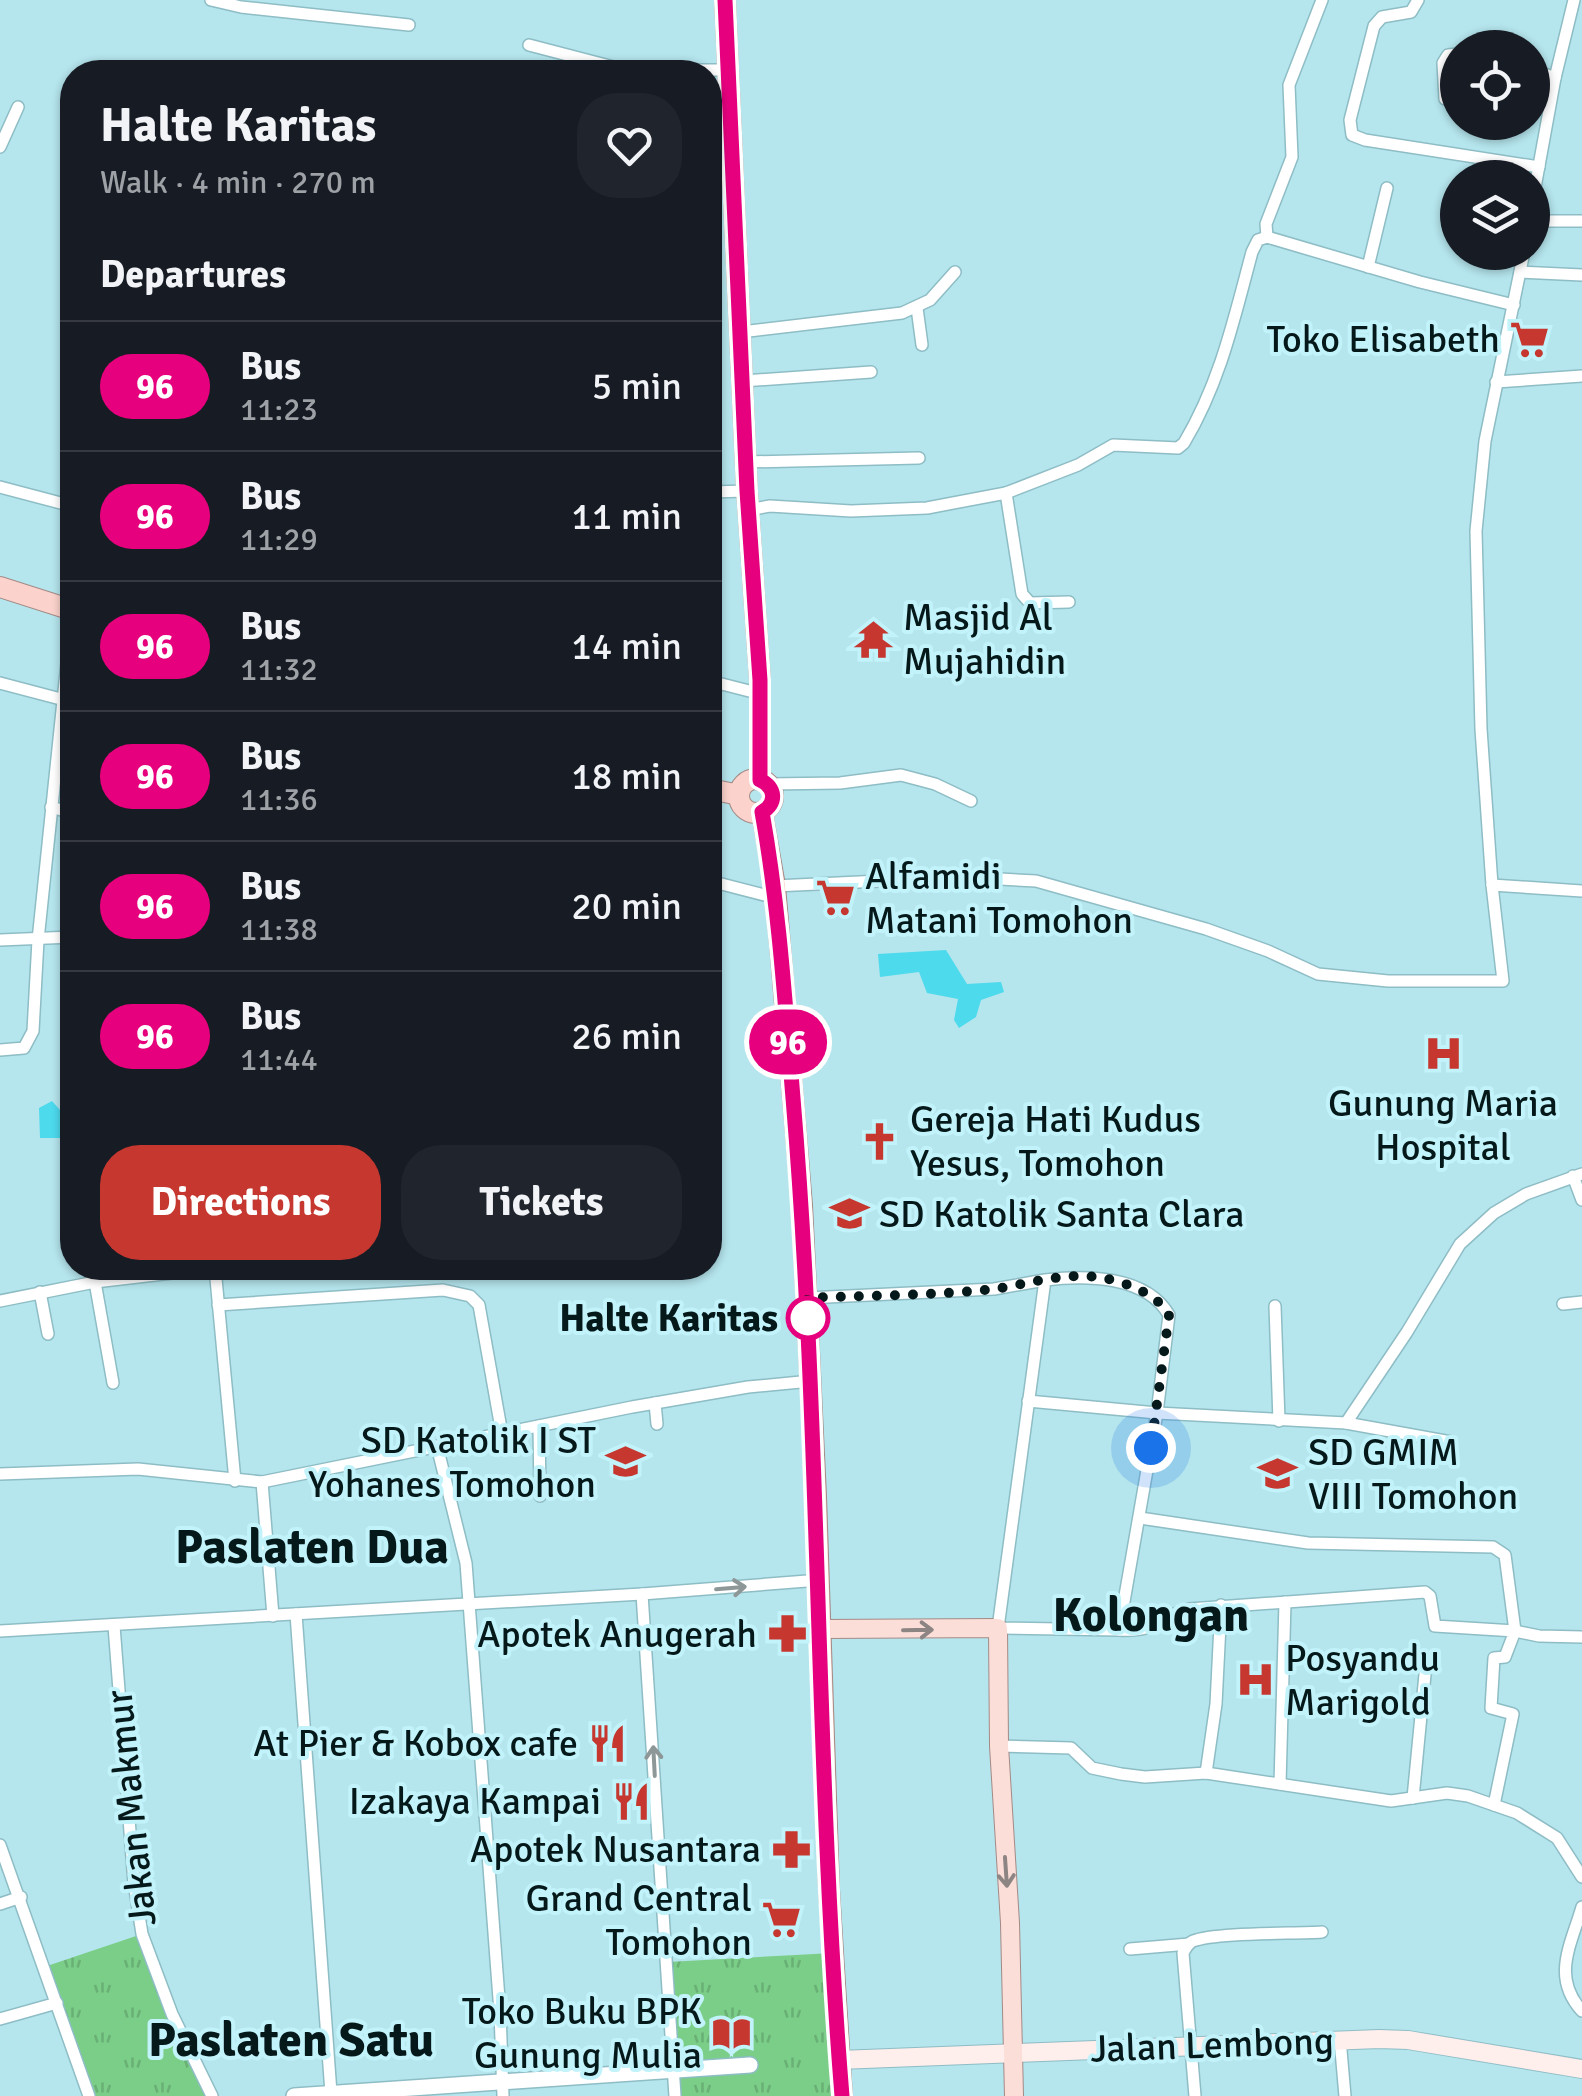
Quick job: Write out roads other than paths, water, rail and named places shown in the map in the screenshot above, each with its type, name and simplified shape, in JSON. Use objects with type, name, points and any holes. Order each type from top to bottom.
[{"type":"highway","points":[[725,0],[764,782],[774,798],[770,807],[752,813],[744,808],[739,795],[746,782],[764,782]]},
{"type":"highway","points":[[0,588],[60,608]]},
{"type":"highway","points":[[722,791],[739,795]]},
{"type":"highway","points":[[762,812],[776,892],[807,1298],[842,2096]]},
{"type":"main road","points":[[820,1629],[998,1628],[1014,2096]]},
{"type":"main road","name":"Jalan Lembong","points":[[839,2060],[1408,2040],[1582,2069]]},
{"type":"street","points":[[211,0],[410,25]]},
{"type":"street","points":[[1266,237],[1266,224],[1292,156],[1289,85],[1322,0]]},
{"type":"street","points":[[1418,0],[1411,12],[1382,17],[1374,26],[1350,120],[1352,135],[1494,160]]},
{"type":"street","points":[[1540,160],[1574,0]]},
{"type":"street","points":[[529,45],[587,60]]},
{"type":"street","points":[[722,70],[728,70]]},
{"type":"street","points":[[1550,76],[1556,78]]},
{"type":"street","points":[[0,147],[18,107]]},
{"type":"street","points":[[1368,267],[1387,188]]},
{"type":"street","points":[[1550,221],[1582,220]]},
{"type":"street","points":[[722,495],[770,506],[852,511],[927,508],[1006,493],[1060,474],[1113,445],[1168,449],[1184,443],[1223,364],[1252,252],[1258,240],[1266,237],[1514,305]]},
{"type":"street","points":[[741,332],[874,318],[916,308],[930,300],[956,272]]},
{"type":"street","points":[[722,883],[776,892],[964,876],[1036,881],[1206,929],[1318,974],[1388,981],[1502,981],[1481,729],[1476,531],[1485,441],[1520,272],[1582,275]]},
{"type":"street","points":[[916,308],[922,345]]},
{"type":"street","points":[[743,381],[871,372]]},
{"type":"street","points":[[1496,382],[1582,376]]},
{"type":"street","points":[[747,462],[919,458]]},
{"type":"street","points":[[0,487],[60,503]]},
{"type":"street","points":[[1006,493],[1022,594],[1030,602],[1069,602]]},
{"type":"street","points":[[0,683],[60,698]]},
{"type":"street","points":[[722,684],[760,694]]},
{"type":"street","points":[[0,1050],[24,1048],[34,1031],[38,940],[60,750]]},
{"type":"street","points":[[764,782],[840,782],[901,775],[935,784],[971,801]]},
{"type":"street","points":[[51,807],[60,810]]},
{"type":"street","points":[[1492,885],[1582,891]]},
{"type":"street","points":[[0,940],[60,938]]},
{"type":"street","points":[[1346,1423],[1460,1244],[1494,1213],[1526,1194],[1578,1175],[1582,1200]]},
{"type":"street","points":[[807,1298],[994,1289],[1082,1276],[1104,1278],[1137,1289],[1166,1308],[1168,1322],[1157,1413],[1119,1630]]},
{"type":"street","points":[[0,1301],[113,1280]]},
{"type":"street","points":[[217,1280],[235,1480]]},
{"type":"street","points":[[1044,1280],[998,1628],[1148,1630],[1174,1613],[1222,1605],[1425,1592],[1430,1596],[1435,1626],[1582,1636]]},
{"type":"street","points":[[96,1282],[113,1383]]},
{"type":"street","points":[[218,1305],[443,1290],[470,1296],[479,1305],[502,1434]]},
{"type":"street","points":[[40,1292],[48,1334]]},
{"type":"street","points":[[1563,1304],[1582,1302]]},
{"type":"street","points":[[1274,1306],[1278,1421]]},
{"type":"street","points":[[0,1474],[138,1469],[262,1482],[655,1403],[811,1381]]},
{"type":"street","points":[[1028,1401],[1157,1413],[1346,1423],[1451,1442]]},
{"type":"street","points":[[655,1403],[657,1424]]},
{"type":"street","points":[[539,1426],[540,1496]]},
{"type":"street","points":[[436,1446],[464,1549],[500,2012],[502,2088]]},
{"type":"street","points":[[262,1482],[273,1616]]},
{"type":"street","points":[[1140,1518],[1308,1543],[1494,1547],[1506,1555],[1515,1631],[1505,1657],[1494,1658],[1491,1708],[1513,1714],[1494,1805]]},
{"type":"street","points":[[0,1631],[820,1580]]},
{"type":"street","points":[[642,1594],[675,2096]]},
{"type":"street","points":[[1280,1784],[1285,1602]]},
{"type":"street","points":[[1206,1772],[1216,1704],[1222,1605]]},
{"type":"street","points":[[296,1614],[323,2094]]},
{"type":"street","name":"Jakan Makmur","points":[[114,1626],[134,1883],[142,1934],[172,2014],[212,2096]]},
{"type":"street","points":[[1413,1798],[1426,1664]]},
{"type":"street","points":[[1000,1746],[1070,1748],[1092,1768],[1105,1772],[1145,1776],[1206,1772],[1391,1801],[1446,1793],[1468,1796],[1517,1813],[1557,1838],[1582,1877]]},
{"type":"street","points":[[0,1845],[89,2096]]},
{"type":"street","points":[[0,1904],[20,1897]]},
{"type":"street","points":[[1582,1906],[1566,1960],[1564,1982],[1582,2011]]},
{"type":"street","points":[[1130,1949],[1214,1938],[1322,1932]]},
{"type":"street","points":[[1190,1944],[1183,1952],[1194,2096]]},
{"type":"street","points":[[0,2020],[57,2004]]},
{"type":"street","points":[[1340,2040],[1346,2096]]},
{"type":"street","points":[[294,2096],[502,2088],[673,2068],[750,2065]]},
{"type":"water","points":[[946,950],[967,984],[1001,982],[1004,992],[981,1000],[976,1017],[959,1028],[954,1020],[958,999],[927,993],[919,972],[880,977],[878,954]]},
{"type":"water","points":[[52,1101],[60,1110],[60,1138],[40,1138],[39,1108]]},
{"type":"place","name":"Toko Elisabeth","points":[[1530,339]]},
{"type":"place","name":"Masjid Al Mujahidin","points":[[873,639]]},
{"type":"place","name":"Alfamidi Matani Tomohon","points":[[835,898]]},
{"type":"place","name":"Gunung Maria Hospital","points":[[1443,1054]]},
{"type":"place","name":"Gereja Hati Kudus Yesus, Tomohon","points":[[880,1141]]},
{"type":"place","name":"SD Katolik Santa Clara","points":[[849,1214]]},
{"type":"place","name":"Halte Karitas","points":[[808,1318]]},
{"type":"place","name":"SD Katolik I ST Yohanes Tomohon","points":[[626,1462]]},
{"type":"place","name":"SD GMIM VIII Tomohon","points":[[1278,1474]]},
{"type":"place","name":"Apotek Anugerah","points":[[787,1634]]},
{"type":"place","name":"Posyandu Marigold","points":[[1255,1680]]},
{"type":"place","name":"At Pier & Kobox cafe","points":[[608,1743]]},
{"type":"place","name":"Izakaya Kampai","points":[[631,1801]]},
{"type":"place","name":"Apotek Nusantara","points":[[791,1849]]},
{"type":"place","name":"Grand Central Tomohon","points":[[782,1920]]},
{"type":"place","name":"Toko Buku BPK Gunung Mulia","points":[[732,2033]]},
{"type":"district","name":"Paslaten Dua","points":[[312,1547]]},
{"type":"district","name":"Kolongan","points":[[1151,1615]]},
{"type":"district","name":"Paslaten Satu","points":[[291,2040]]}]
